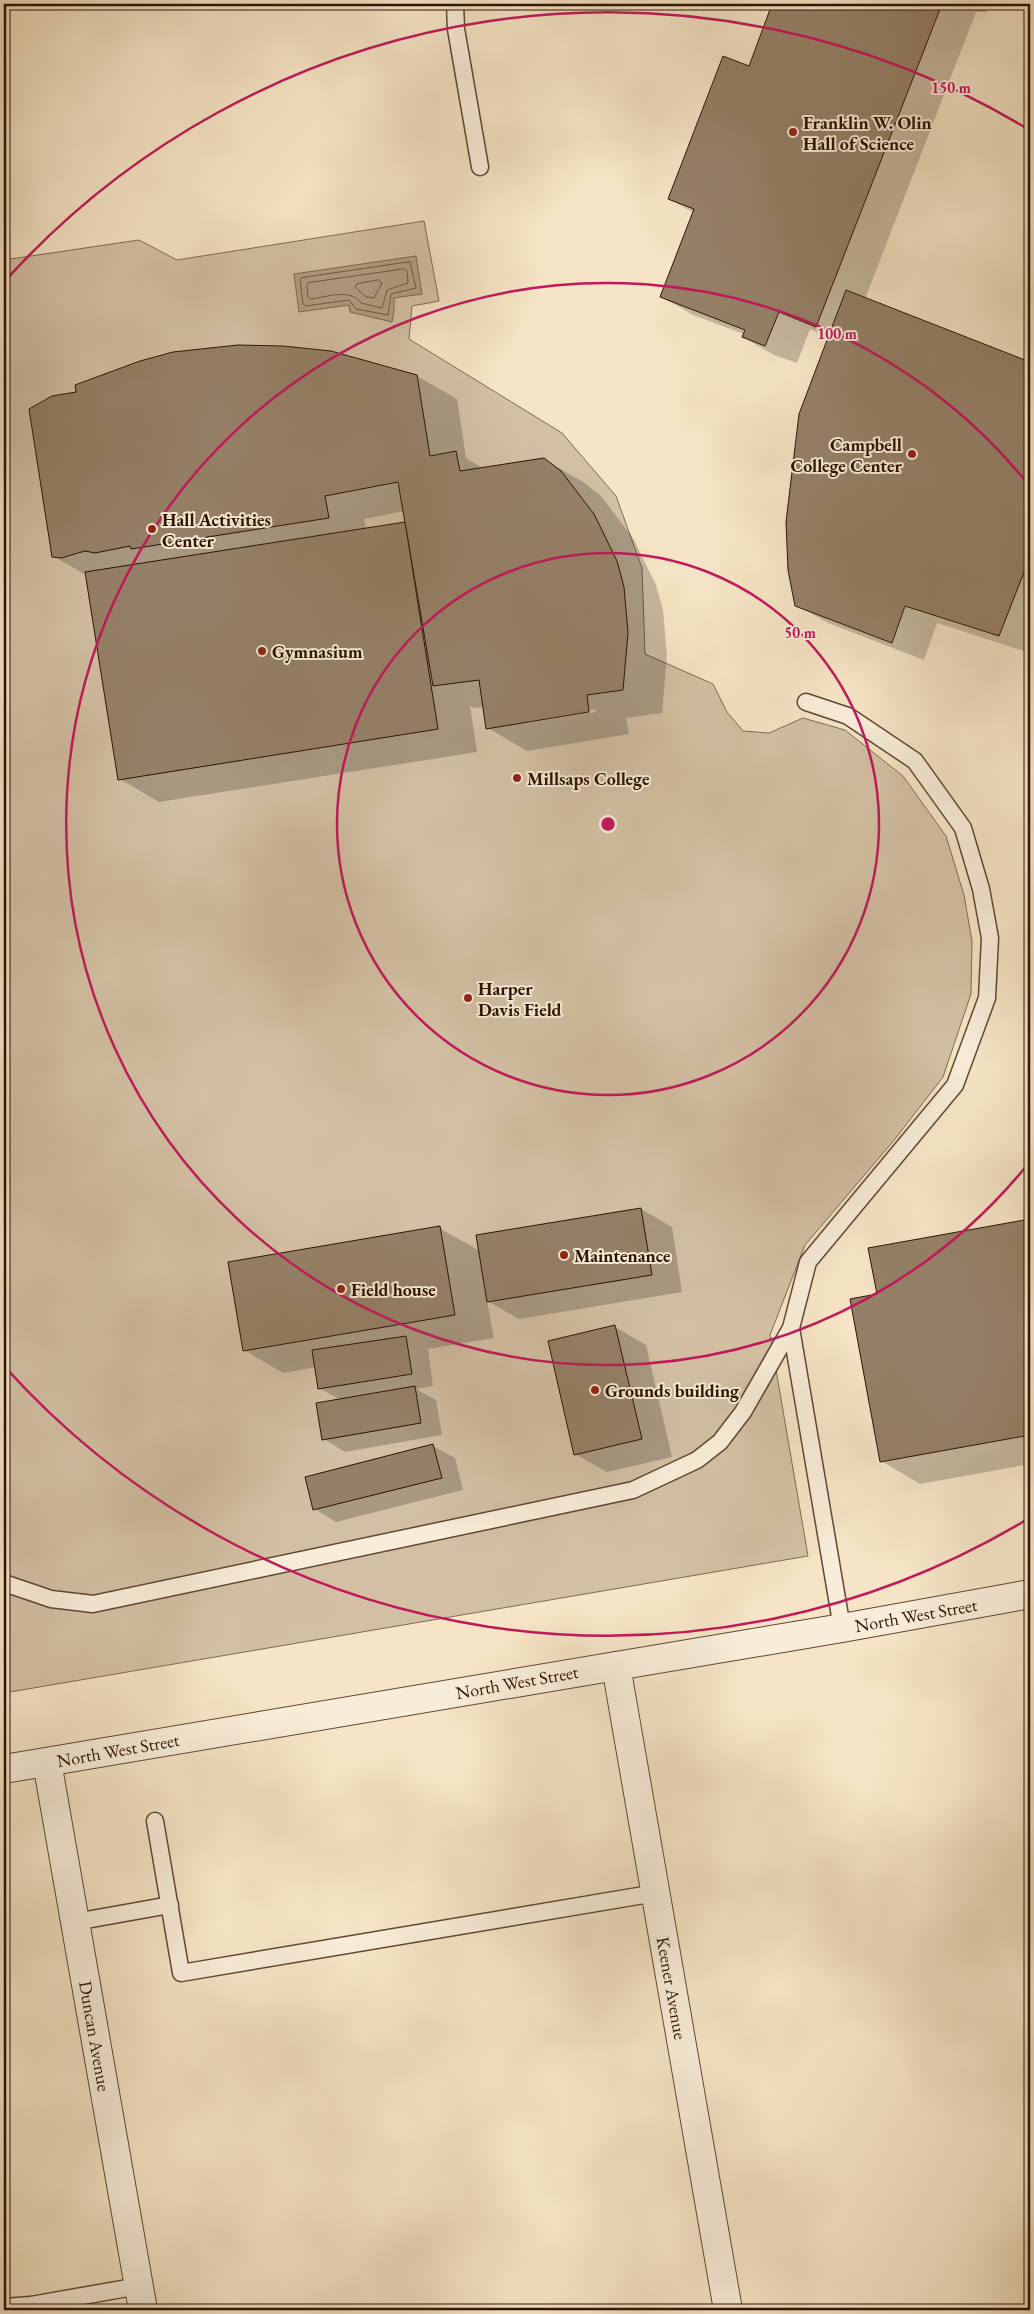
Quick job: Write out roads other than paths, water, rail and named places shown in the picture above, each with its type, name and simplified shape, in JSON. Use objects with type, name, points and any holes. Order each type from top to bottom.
[{"type":"street","name":"North West Street","points":[[4,1770],[842,1628],[1030,1594]]},
{"type":"street","name":"Keener Avenue","points":[[616,1666],[728,2310]]},
{"type":"street","name":"Duncan Avenue","points":[[46,1762],[141,2298]]},
{"type":"lane","points":[[455,4],[456,28],[480,167]]},
{"type":"lane","points":[[4,1583],[51,1599],[93,1604],[633,1490],[697,1460],[720,1442],[743,1412],[792,1328],[808,1262],[955,1085],[987,998],[990,938],[981,889],[963,828],[915,761],[848,716],[806,702]]},
{"type":"lane","points":[[792,1328],[842,1628]]},
{"type":"lane","points":[[155,1821],[181,1973],[656,1893]]},
{"type":"lane","points":[[75,1922],[170,1905]]},
{"type":"lane","points":[[4,2307],[141,2298]]},
{"type":"water","points":[[416,256],[422,294],[394,298],[392,322],[350,312],[349,305],[299,312],[294,274]]},
{"type":"place","name":"Franklin W. Olin Hall of Science","points":[[793,132]]},
{"type":"place","name":"Campbell College Center","points":[[912,454]]},
{"type":"place","name":"Hall Activities Center","points":[[152,529]]},
{"type":"place","name":"Gymnasium","points":[[262,651]]},
{"type":"place","name":"Millsaps College","points":[[517,778]]},
{"type":"place","name":"Harper Davis Field","points":[[468,998]]},
{"type":"place","name":"Maintenance","points":[[564,1255]]},
{"type":"place","name":"Field house","points":[[341,1289]]},
{"type":"place","name":"Grounds building","points":[[595,1390]]}]
